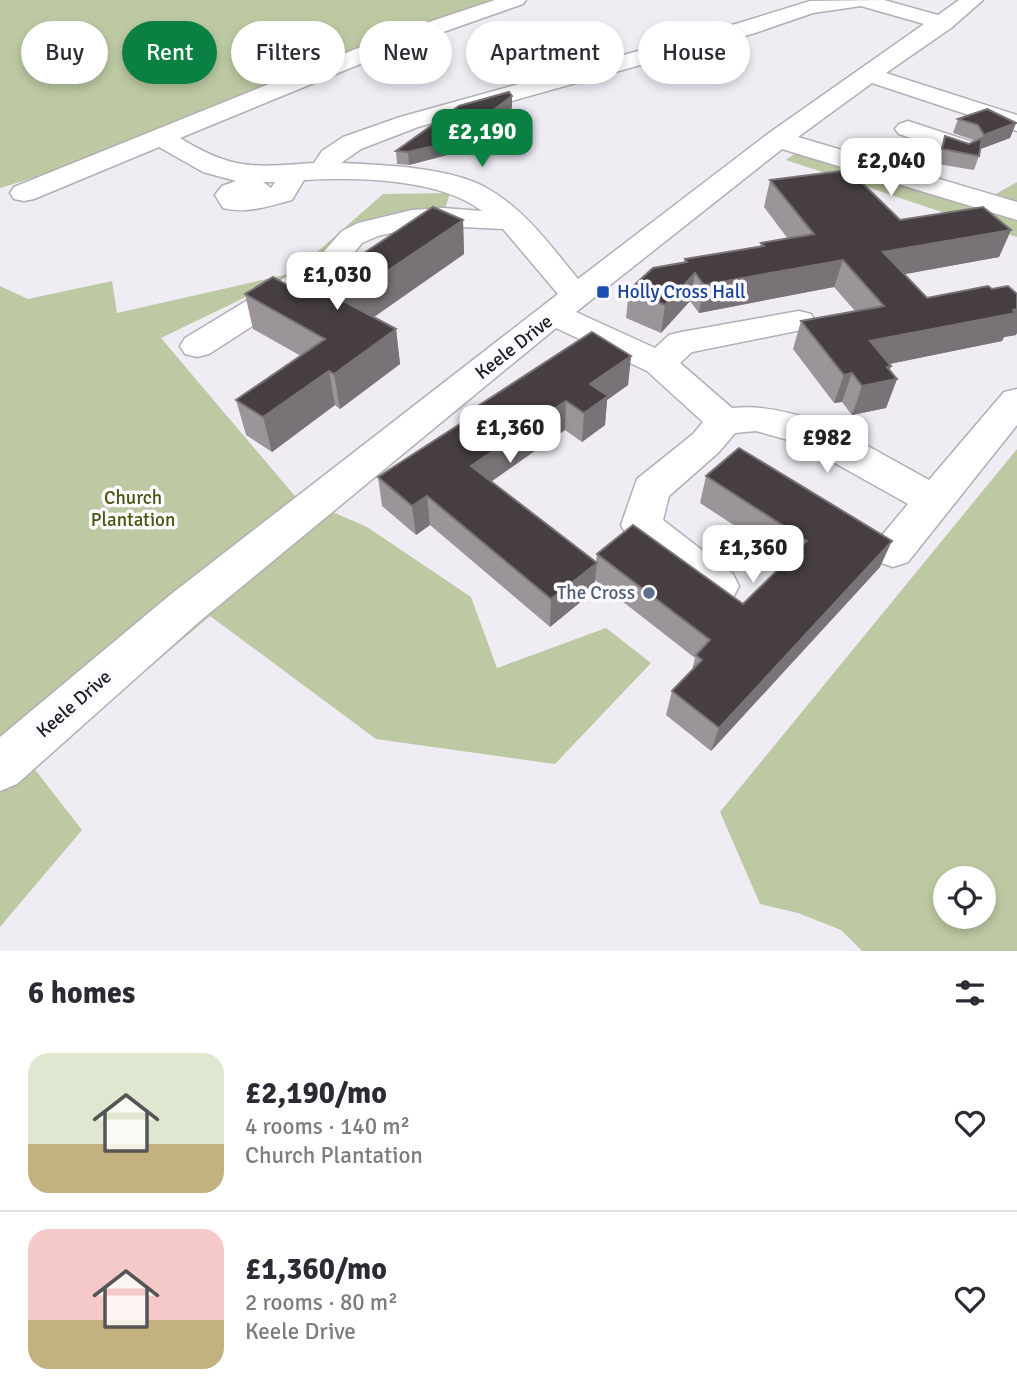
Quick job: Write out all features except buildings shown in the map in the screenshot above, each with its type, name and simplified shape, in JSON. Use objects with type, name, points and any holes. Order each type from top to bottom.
[{"type":"street","points":[[24,193],[401,39],[516,0]]},
{"type":"street","points":[[323,171],[331,157],[352,143],[409,122],[747,28],[810,7],[861,0],[943,23]]},
{"type":"street","name":"Keele Drive","points":[[0,768],[185,608],[565,306],[778,139],[973,0]]},
{"type":"street","points":[[870,75],[1017,123]]},
{"type":"street","points":[[943,99],[904,131],[963,148]]},
{"type":"street","points":[[160,137],[190,156],[221,169],[293,174],[323,171],[411,178],[470,191],[511,221],[565,306],[659,363],[724,421]]},
{"type":"street","points":[[778,139],[1017,211]]},
{"type":"street","points":[[257,198],[282,194],[293,174]]},
{"type":"street","points":[[197,346],[330,263],[352,237],[368,229],[412,219],[443,217],[511,221]]},
{"type":"street","points":[[659,363],[681,344],[800,321]]},
{"type":"street","points":[[893,551],[1017,401]]},
{"type":"street","points":[[718,586],[641,524],[652,489],[706,443],[724,421],[756,418],[812,434],[935,501]]},
{"type":"green space","points":[[0,0],[502,0],[448,21],[359,21],[359,55],[345,61],[345,21],[231,21],[231,84],[285,84],[79,164],[0,188]]},
{"type":"green space","points":[[810,142],[994,195],[1017,182],[1017,237],[786,160]]},
{"type":"green space","name":"Church Plantation","points":[[450,193],[444,212],[349,247],[161,338],[294,495],[367,527],[471,597],[497,668],[606,628],[651,663],[555,764],[376,739],[210,616],[33,767],[82,830],[0,927],[0,286],[28,299],[112,281],[117,313],[293,273],[383,194]]},
{"type":"green space","points":[[1017,449],[1017,951],[862,951],[841,930],[798,913],[760,904],[720,812]]},
{"type":"place","name":"Holly Cross Hall","points":[[603,292]]},
{"type":"place","name":"The Cross","points":[[649,593]]}]
